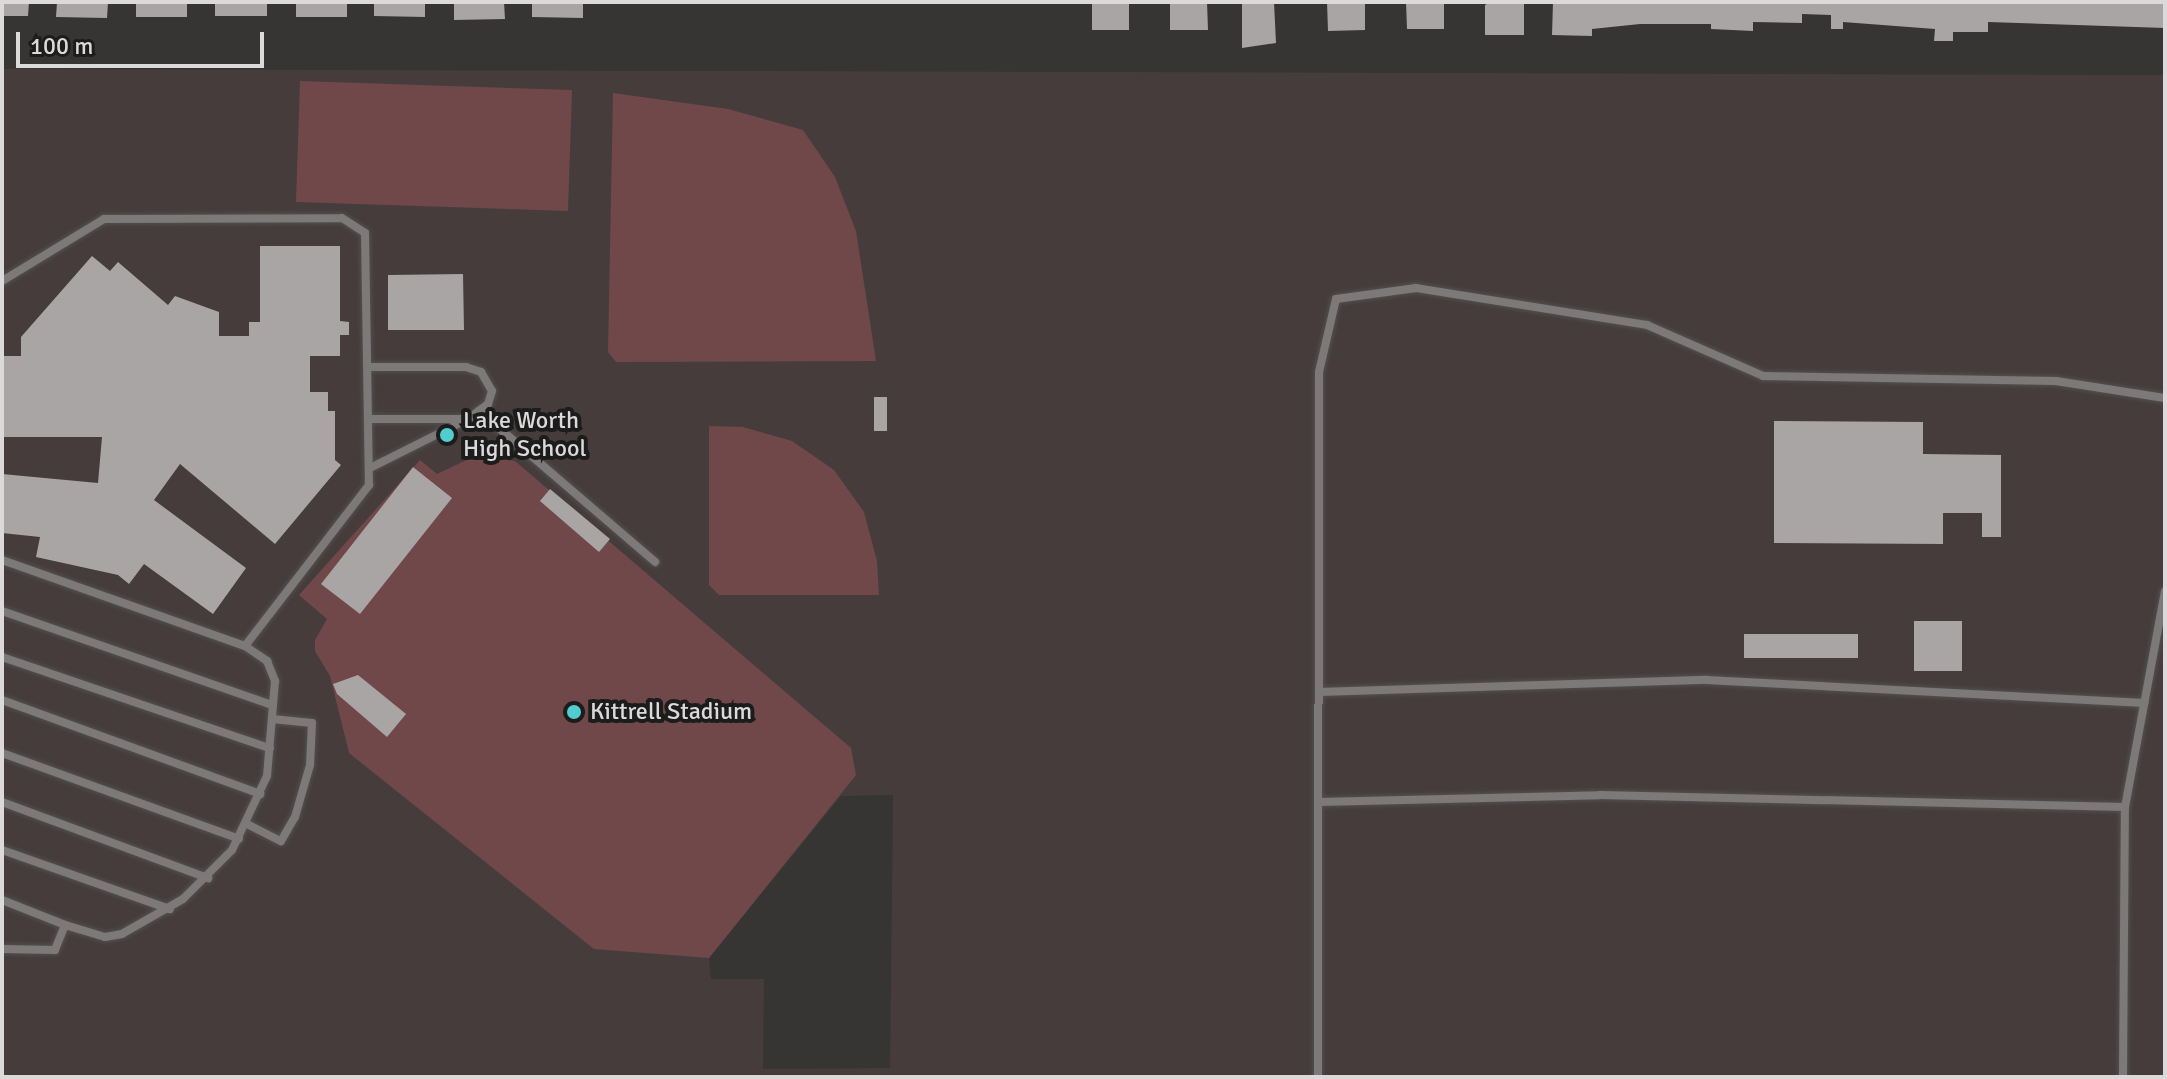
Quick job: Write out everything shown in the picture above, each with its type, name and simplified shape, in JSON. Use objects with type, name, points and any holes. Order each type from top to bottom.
[{"type":"lane","points":[[2,281],[104,219],[342,218],[365,233],[371,419],[369,485],[340,529],[245,646]]},
{"type":"lane","points":[[1318,1077],[1319,372],[1336,299],[1416,288],[1647,325],[1763,376],[2056,381],[2165,398]]},
{"type":"lane","points":[[369,367],[466,367],[481,372],[492,391],[479,411],[468,419],[370,468]]},
{"type":"lane","points":[[479,411],[655,562]]},
{"type":"lane","points":[[371,419],[468,419]]},
{"type":"lane","points":[[2,560],[245,646],[267,661],[275,681],[270,748],[260,794],[247,824],[208,878],[170,909],[122,934],[105,937],[2,900]]},
{"type":"lane","points":[[2123,1077],[2125,807],[2165,592]]},
{"type":"lane","points":[[2,611],[272,705]]},
{"type":"lane","points":[[2,657],[270,748]]},
{"type":"lane","points":[[1319,692],[1707,680],[2144,703]]},
{"type":"lane","points":[[2,700],[260,794]]},
{"type":"lane","points":[[247,824],[281,841],[295,817],[310,765],[312,723],[272,719]]},
{"type":"lane","points":[[2,753],[239,839]]},
{"type":"lane","points":[[1319,802],[1600,795],[2125,807]]},
{"type":"lane","points":[[2,802],[208,878]]},
{"type":"lane","points":[[2,850],[170,909]]},
{"type":"lane","points":[[2,949],[55,950],[65,925]]},
{"type":"shaded area","points":[[2,69],[2165,75],[2165,1077],[2,1077]],"holes":[[[893,795],[890,1068],[763,1069],[764,979],[711,979],[709,958],[841,796]]]},
{"type":"shaded area","points":[[300,81],[572,90],[568,211],[296,202]]},
{"type":"shaded area","points":[[613,93],[728,109],[803,130],[835,177],[856,231],[876,361],[616,362],[608,352]]},
{"type":"shaded area","points":[[709,426],[743,427],[792,441],[834,470],[864,512],[877,561],[879,595],[719,595],[709,585]]},
{"type":"shaded area","name":"Kittrell Stadium","points":[[475,456],[515,461],[851,748],[856,775],[709,958],[594,949],[349,753],[330,676],[315,651],[315,640],[327,619],[299,595],[420,460],[437,474]]},
{"type":"building","points":[[2,2],[29,2],[28,16],[2,16]]},
{"type":"building","points":[[57,2],[108,2],[107,18],[56,17]]},
{"type":"building","points":[[136,2],[187,2],[187,17],[136,17]]},
{"type":"building","points":[[215,2],[267,2],[267,16],[215,16]]},
{"type":"building","points":[[296,2],[347,2],[347,17],[296,17]]},
{"type":"building","points":[[374,2],[425,2],[425,17],[374,16]]},
{"type":"building","points":[[454,2],[504,2],[505,19],[454,20]]},
{"type":"building","points":[[532,2],[583,2],[583,18],[532,17]]},
{"type":"building","points":[[1092,2],[1129,2],[1129,30],[1092,30]]},
{"type":"building","points":[[1170,2],[1207,2],[1208,30],[1170,30]]},
{"type":"building","points":[[1242,2],[1274,2],[1276,43],[1242,48]]},
{"type":"building","points":[[1327,2],[1365,2],[1365,30],[1328,31]]},
{"type":"building","points":[[1406,2],[1444,2],[1444,29],[1407,29]]},
{"type":"building","points":[[1490,2],[1524,4],[1524,35],[1485,35],[1485,5]]},
{"type":"building","points":[[1553,2],[2165,2],[2165,28],[1988,22],[1988,32],[1953,32],[1953,41],[1934,41],[1935,29],[1843,22],[1843,29],[1831,29],[1831,15],[1802,14],[1802,23],[1753,22],[1753,31],[1711,29],[1711,24],[1640,24],[1592,29],[1592,36],[1552,35]]},
{"type":"building","points":[[260,246],[340,246],[340,321],[349,322],[349,335],[340,335],[340,356],[310,356],[310,392],[328,392],[328,411],[335,411],[335,460],[341,465],[275,544],[180,464],[154,500],[246,568],[213,614],[144,564],[129,584],[118,575],[36,557],[40,537],[2,533],[2,474],[98,483],[102,437],[2,437],[2,356],[21,356],[21,337],[92,256],[110,271],[118,262],[168,305],[175,296],[219,312],[219,336],[249,336],[249,322],[260,322]]},
{"type":"building","points":[[463,274],[464,330],[388,330],[388,275]]},
{"type":"building","points":[[874,397],[887,397],[887,431],[874,431]]},
{"type":"building","points":[[1774,421],[1923,422],[1923,454],[2001,455],[2001,537],[1982,537],[1982,513],[1943,513],[1943,544],[1774,543]]},
{"type":"building","points":[[413,467],[452,498],[360,614],[321,584]]},
{"type":"building","points":[[550,489],[610,539],[599,552],[540,501]]},
{"type":"building","points":[[1914,621],[1962,621],[1962,671],[1914,671]]},
{"type":"building","points":[[1744,634],[1858,634],[1858,658],[1744,658]]},
{"type":"building","points":[[358,675],[406,714],[387,737],[337,694],[333,684]]},
{"type":"place","name":"Lake Worth High School","points":[[447,435]]},
{"type":"place","name":"Kittrell Stadium","points":[[574,712]]}]
